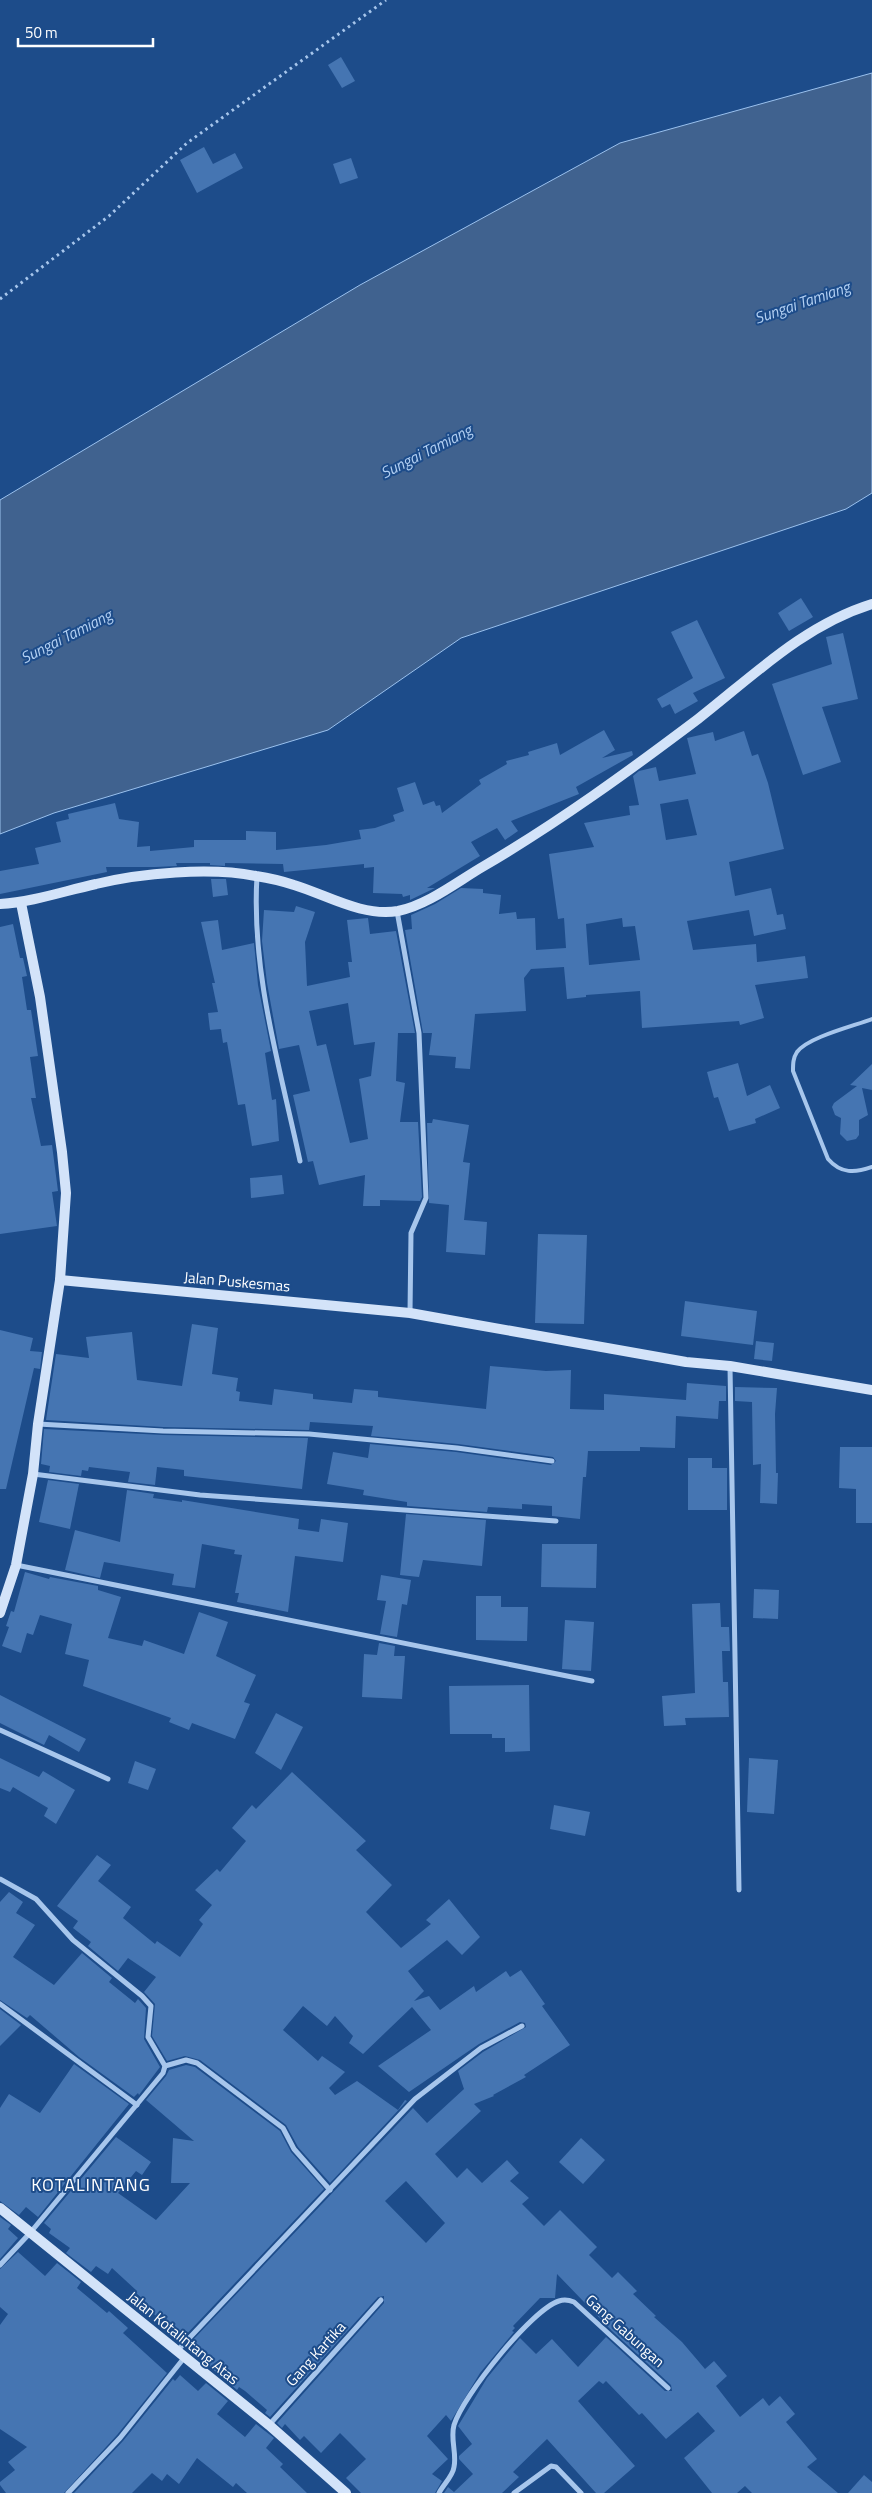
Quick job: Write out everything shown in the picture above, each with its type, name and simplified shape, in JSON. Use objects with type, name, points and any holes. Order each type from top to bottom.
[{"type":"street","points":[[0,904],[21,903],[124,879],[183,873],[238,873],[295,885],[361,908],[397,911],[425,900],[518,846],[633,768],[748,681],[789,646],[834,618],[872,604]]},
{"type":"street","points":[[257,876],[255,925],[263,990],[300,1161]]},
{"type":"street","points":[[0,1613],[16,1565],[33,1474],[38,1424],[60,1280],[66,1193],[40,997],[21,903]]},
{"type":"street","points":[[397,911],[419,1033],[426,1190],[425,1204],[413,1224],[411,1233],[410,1313]]},
{"type":"street","name":"Jalan Puskesmas","points":[[60,1280],[410,1313],[686,1362],[730,1366],[872,1390]]},
{"type":"street","points":[[730,1366],[739,1890]]},
{"type":"street","points":[[38,1424],[163,1431],[309,1434],[457,1448],[552,1461]]},
{"type":"street","points":[[33,1474],[200,1495],[556,1520]]},
{"type":"street","points":[[16,1565],[592,1681]]},
{"type":"street","points":[[0,1730],[108,1778]]},
{"type":"street","points":[[0,1879],[36,1899],[73,1940],[142,1996],[151,2006],[148,2037],[165,2066],[164,2073],[30,2233],[0,2265]]},
{"type":"street","points":[[0,2004],[137,2105]]},
{"type":"street","points":[[68,2493],[120,2438],[180,2355],[415,2099],[481,2048],[522,2026]]},
{"type":"street","points":[[165,2066],[186,2060],[196,2063],[283,2128],[294,2149],[330,2190]]},
{"type":"street","name":"Jalan Kotalintang Atas","points":[[0,2208],[269,2425],[346,2493]]},
{"type":"street","name":"Gang Kartika","points":[[269,2425],[381,2300]]},
{"type":"street","name":"Gang Gabungan","points":[[439,2493],[454,2468],[454,2425],[473,2390],[512,2341],[549,2306],[560,2300],[574,2302],[668,2388]]},
{"type":"street","points":[[514,2493],[551,2466],[556,2467],[581,2493]]},
{"type":"lane","points":[[872,1019],[809,1042],[798,1051],[793,1060],[793,1071],[828,1160],[834,1166],[852,1173],[872,1167]]},
{"type":"path","points":[[0,299],[109,216],[187,143],[386,0]]},
{"type":"water","name":"Sungai Tamiang","points":[[872,73],[872,493],[846,509],[461,638],[328,730],[54,813],[0,834],[0,500],[360,285],[620,143]]},
{"type":"building","points":[[341,57],[355,81],[342,88],[328,65]]},
{"type":"building","points":[[204,147],[213,164],[235,153],[243,168],[197,193],[180,160]]},
{"type":"building","points":[[351,158],[358,178],[340,184],[333,164]]},
{"type":"building","points":[[801,598],[813,617],[789,631],[778,613]]},
{"type":"building","points":[[697,620],[725,678],[693,693],[698,701],[675,714],[670,704],[662,708],[657,699],[693,678],[671,632]]},
{"type":"building","points":[[843,633],[858,699],[822,707],[841,762],[803,775],[772,684],[832,664],[826,637]]},
{"type":"building","points":[[604,730],[615,750],[602,758],[632,751],[633,755],[576,787],[579,794],[511,821],[518,831],[505,840],[497,828],[471,842],[480,856],[427,888],[435,888],[410,900],[410,895],[403,897],[402,894],[373,893],[374,867],[364,868],[364,864],[284,872],[283,864],[225,863],[225,866],[210,865],[210,863],[176,863],[177,866],[106,867],[107,872],[0,894],[0,871],[39,864],[35,848],[61,842],[56,822],[69,819],[68,814],[115,803],[119,819],[139,822],[137,847],[150,846],[150,851],[194,847],[194,840],[246,840],[246,831],[276,832],[276,850],[326,845],[361,839],[359,830],[375,828],[395,821],[393,815],[404,811],[397,788],[415,782],[423,805],[434,801],[436,806],[440,805],[442,813],[481,784],[479,780],[507,764],[506,761],[529,755],[528,752],[557,743],[560,755]]},
{"type":"building","points":[[744,731],[752,756],[758,754],[768,783],[784,849],[729,862],[735,896],[771,888],[777,915],[783,914],[786,929],[754,936],[749,910],[687,921],[693,950],[756,944],[757,962],[805,956],[808,978],[755,985],[764,1018],[740,1025],[739,1021],[642,1028],[640,991],[586,995],[586,997],[567,999],[564,967],[531,969],[524,978],[526,1011],[475,1014],[470,1069],[455,1068],[456,1057],[429,1055],[432,1033],[423,1033],[405,930],[412,929],[411,915],[435,904],[461,888],[483,889],[483,893],[501,895],[499,914],[516,912],[517,919],[535,918],[536,950],[566,948],[564,918],[558,919],[549,854],[594,847],[584,823],[630,815],[629,806],[639,805],[633,776],[639,771],[656,767],[659,781],[696,774],[687,738],[713,732],[715,741]],"holes":[[[688,799],[697,835],[666,840],[660,804]],[[622,918],[623,927],[635,926],[640,960],[589,965],[586,924]]]},
{"type":"building","points":[[211,879],[226,879],[228,895],[213,897]]},
{"type":"building","points":[[296,906],[315,912],[305,942],[307,986],[350,977],[348,962],[352,962],[347,920],[368,918],[370,934],[396,931],[415,1033],[398,1033],[396,1081],[405,1083],[400,1122],[418,1122],[422,1197],[420,1201],[380,1200],[380,1206],[363,1206],[365,1175],[319,1185],[313,1161],[308,1162],[293,1095],[310,1091],[299,1045],[279,1049],[267,983],[262,941],[264,910],[294,912]],"holes":[[[348,1003],[354,1045],[375,1042],[371,1076],[359,1079],[368,1139],[350,1143],[326,1044],[317,1046],[309,1011]]]},
{"type":"building","points":[[218,920],[222,950],[254,943],[258,985],[271,1051],[265,1053],[272,1100],[276,1099],[279,1141],[252,1146],[245,1104],[238,1105],[227,1042],[223,1043],[221,1029],[210,1030],[208,1013],[218,1012],[212,983],[215,983],[201,922]]},
{"type":"building","points":[[13,924],[20,958],[23,958],[27,976],[22,977],[27,1010],[31,1010],[38,1056],[30,1057],[36,1098],[31,1098],[41,1146],[52,1145],[58,1191],[52,1192],[57,1226],[0,1234],[0,927]]},
{"type":"building","points":[[738,1063],[747,1096],[770,1085],[780,1108],[755,1119],[756,1123],[729,1131],[718,1097],[714,1098],[707,1072]]},
{"type":"building","points":[[872,1064],[872,1090],[862,1088],[868,1115],[859,1120],[859,1135],[856,1139],[847,1141],[840,1134],[841,1118],[835,1115],[832,1107],[834,1103],[857,1086],[850,1085]]},
{"type":"building","points":[[433,1119],[469,1125],[463,1162],[470,1163],[464,1220],[487,1222],[485,1255],[446,1252],[449,1205],[429,1203],[427,1123],[432,1123]]},
{"type":"building","points":[[282,1175],[284,1194],[251,1198],[250,1178]]},
{"type":"building","points":[[538,1234],[587,1235],[584,1324],[535,1323]]},
{"type":"building","points":[[685,1301],[757,1311],[753,1345],[681,1336]]},
{"type":"building","points":[[192,1324],[218,1328],[212,1374],[238,1378],[236,1391],[240,1392],[239,1401],[272,1405],[274,1389],[313,1394],[313,1399],[352,1403],[354,1389],[378,1391],[378,1397],[486,1409],[490,1366],[546,1371],[571,1370],[570,1409],[604,1410],[604,1394],[686,1400],[687,1383],[726,1386],[726,1401],[719,1401],[718,1419],[676,1416],[675,1448],[640,1447],[640,1451],[588,1451],[586,1477],[583,1477],[580,1519],[552,1516],[552,1506],[522,1504],[522,1509],[488,1507],[487,1512],[407,1506],[407,1502],[363,1495],[364,1490],[327,1484],[333,1452],[368,1458],[370,1444],[456,1452],[551,1465],[556,1461],[553,1457],[458,1444],[371,1436],[373,1426],[310,1422],[309,1430],[163,1427],[46,1420],[56,1354],[89,1358],[86,1337],[132,1332],[137,1380],[182,1386]]},
{"type":"building","points":[[0,1330],[33,1338],[30,1351],[42,1352],[40,1369],[34,1368],[6,1489],[0,1489]]},
{"type":"building","points":[[756,1341],[774,1343],[772,1361],[754,1359]]},
{"type":"building","points":[[735,1387],[777,1388],[775,1414],[776,1473],[778,1473],[777,1504],[760,1503],[761,1464],[753,1465],[752,1402],[735,1401]]},
{"type":"building","points":[[44,1429],[163,1435],[308,1438],[302,1489],[184,1476],[184,1470],[157,1467],[155,1485],[128,1482],[130,1472],[89,1467],[88,1471],[82,1470],[81,1476],[49,1472],[50,1466],[41,1464]]},
{"type":"building","points":[[840,1447],[872,1447],[872,1523],[856,1523],[856,1489],[839,1488]]},
{"type":"building","points":[[688,1458],[712,1458],[712,1468],[727,1468],[727,1510],[688,1510]]},
{"type":"building","points":[[48,1480],[79,1484],[70,1529],[39,1522]]},
{"type":"building","points":[[127,1490],[154,1494],[153,1498],[182,1502],[182,1500],[299,1519],[298,1529],[319,1532],[321,1519],[348,1523],[343,1562],[295,1556],[288,1612],[237,1602],[239,1593],[235,1593],[242,1555],[234,1554],[235,1550],[202,1544],[195,1588],[172,1585],[174,1574],[104,1562],[100,1578],[65,1570],[75,1530],[120,1542]]},
{"type":"building","points":[[406,1514],[486,1520],[482,1566],[423,1560],[419,1577],[400,1575]]},
{"type":"building","points":[[542,1544],[597,1544],[596,1588],[541,1587]]},
{"type":"building","points":[[25,1572],[49,1579],[50,1577],[98,1586],[98,1590],[121,1597],[108,1638],[142,1646],[144,1640],[184,1654],[199,1612],[228,1622],[216,1656],[256,1675],[244,1702],[250,1704],[235,1739],[192,1723],[189,1730],[169,1722],[171,1718],[83,1686],[89,1660],[65,1654],[72,1624],[40,1615],[33,1635],[27,1633],[21,1653],[2,1646],[9,1627],[6,1626],[11,1611],[14,1612]]},
{"type":"building","points":[[381,1575],[411,1580],[407,1605],[402,1604],[397,1637],[380,1634],[386,1601],[377,1600]]},
{"type":"building","points":[[754,1589],[779,1590],[778,1619],[753,1618]]},
{"type":"building","points":[[476,1596],[501,1596],[501,1607],[528,1607],[527,1641],[476,1640]]},
{"type":"building","points":[[720,1603],[721,1627],[729,1627],[730,1651],[722,1651],[723,1682],[728,1682],[729,1717],[685,1718],[686,1725],[664,1726],[662,1696],[695,1693],[692,1604]]},
{"type":"building","points":[[565,1620],[594,1622],[591,1671],[562,1669]]},
{"type":"building","points":[[379,1643],[395,1646],[394,1656],[405,1656],[402,1699],[362,1697],[364,1654],[377,1655]]},
{"type":"building","points":[[529,1685],[530,1751],[505,1752],[505,1738],[492,1738],[492,1734],[450,1734],[449,1686]]},
{"type":"building","points":[[0,1695],[86,1739],[79,1752],[49,1735],[44,1745],[0,1723]]},
{"type":"building","points":[[276,1713],[303,1727],[281,1770],[255,1753]]},
{"type":"building","points":[[0,1758],[39,1777],[43,1771],[75,1790],[56,1824],[44,1816],[48,1808],[13,1787],[10,1792],[0,1788]]},
{"type":"building","points":[[749,1758],[778,1760],[774,1814],[747,1812]]},
{"type":"building","points":[[135,1761],[156,1769],[148,1790],[128,1783]]},
{"type":"building","points":[[292,1772],[366,1841],[356,1850],[392,1885],[366,1912],[401,1948],[431,1924],[426,1920],[449,1899],[480,1937],[462,1955],[447,1940],[408,1971],[424,1991],[414,2001],[429,1996],[440,2010],[474,1986],[476,1992],[506,1971],[510,1977],[521,1970],[545,2004],[542,2006],[570,2045],[524,2075],[526,2077],[494,2096],[474,2104],[481,2111],[435,2154],[457,2178],[467,2168],[482,2183],[507,2160],[519,2173],[510,2181],[529,2198],[522,2204],[544,2226],[560,2210],[597,2247],[589,2255],[612,2278],[618,2272],[637,2291],[633,2294],[656,2316],[654,2317],[682,2342],[705,2369],[714,2361],[727,2376],[716,2386],[740,2417],[763,2398],[769,2406],[780,2396],[795,2414],[786,2422],[817,2459],[807,2467],[838,2493],[752,2493],[745,2486],[737,2493],[712,2493],[684,2458],[715,2431],[698,2412],[666,2439],[642,2413],[639,2415],[606,2381],[603,2384],[599,2381],[578,2401],[635,2466],[604,2493],[596,2493],[547,2439],[513,2472],[519,2477],[502,2493],[444,2493],[448,2487],[454,2492],[473,2474],[459,2459],[459,2456],[472,2444],[458,2426],[487,2378],[520,2338],[536,2354],[552,2339],[578,2367],[606,2337],[665,2391],[672,2391],[671,2385],[612,2331],[557,2274],[555,2298],[540,2298],[513,2326],[515,2328],[512,2331],[514,2332],[480,2373],[451,2421],[446,2415],[427,2436],[448,2459],[432,2474],[442,2481],[435,2493],[361,2493],[346,2478],[366,2459],[340,2433],[321,2453],[304,2436],[300,2440],[285,2424],[282,2428],[277,2423],[384,2303],[384,2296],[378,2297],[270,2417],[265,2413],[267,2410],[245,2391],[239,2387],[237,2390],[203,2361],[207,2356],[191,2342],[413,2108],[427,2123],[464,2089],[458,2071],[483,2052],[526,2027],[525,2023],[520,2022],[479,2044],[409,2092],[378,2066],[431,2030],[412,2007],[363,2054],[349,2043],[353,2036],[335,2016],[327,2026],[303,2006],[283,2030],[318,2061],[322,2056],[345,2072],[329,2088],[335,2095],[357,2081],[398,2110],[405,2100],[407,2101],[330,2183],[298,2147],[286,2125],[200,2060],[185,2056],[167,2061],[152,2036],[155,2004],[144,1992],[156,1977],[128,1958],[118,1971],[88,1946],[91,1942],[73,1928],[78,1921],[57,1906],[97,1855],[111,1865],[98,1881],[131,1907],[123,1918],[155,1944],[157,1941],[180,1957],[203,1924],[199,1920],[212,1905],[195,1890],[217,1869],[220,1872],[246,1841],[232,1828],[252,1805],[256,1809]],"holes":[[[406,2181],[445,2223],[426,2243],[385,2201]]]},
{"type":"building","points":[[554,1805],[590,1812],[585,1836],[550,1829]]},
{"type":"building","points":[[9,1892],[23,1902],[16,1913],[35,1925],[13,1957],[54,1985],[82,1953],[112,1978],[109,1982],[135,2003],[138,1999],[146,2008],[144,2039],[160,2067],[139,2095],[138,2093],[134,2097],[79,2057],[30,2015],[27,2018],[0,2000],[0,1902]]},
{"type":"building","points":[[0,2009],[21,2025],[0,2046]]},
{"type":"building","points":[[74,2064],[129,2104],[38,2217],[26,2207],[19,2215],[0,2201],[0,2108],[9,2094],[40,2113]]},
{"type":"building","points":[[186,2065],[195,2067],[280,2131],[291,2152],[324,2189],[182,2339],[146,2307],[148,2304],[135,2292],[137,2291],[112,2268],[108,2274],[96,2266],[91,2272],[66,2253],[70,2248],[49,2233],[51,2229],[44,2223],[116,2137],[151,2162],[142,2175],[136,2171],[118,2193],[156,2220],[190,2183],[171,2183],[173,2138],[194,2141],[146,2100],[169,2070]]},
{"type":"building","points":[[581,2138],[605,2160],[583,2184],[559,2162]]},
{"type":"building","points":[[0,2217],[11,2225],[8,2229],[18,2238],[0,2259]]},
{"type":"building","points":[[18,2252],[45,2276],[57,2263],[81,2282],[77,2288],[107,2313],[109,2311],[128,2328],[123,2333],[167,2373],[117,2435],[64,2493],[6,2493],[0,2485],[0,2482],[15,2470],[8,2462],[27,2447],[0,2429],[0,2325],[8,2314],[0,2307],[0,2269]]},
{"type":"building","points":[[180,2375],[198,2391],[206,2383],[228,2401],[217,2414],[245,2437],[256,2424],[274,2438],[266,2448],[283,2464],[280,2467],[307,2493],[247,2493],[236,2483],[233,2487],[197,2458],[179,2484],[167,2474],[162,2481],[152,2473],[132,2493],[74,2493],[123,2441],[173,2379],[175,2381]]},
{"type":"building","points":[[864,2475],[872,2482],[872,2493],[848,2493]]},
{"type":"district","name":"KOTALINTANG","points":[[91,2185]]}]
